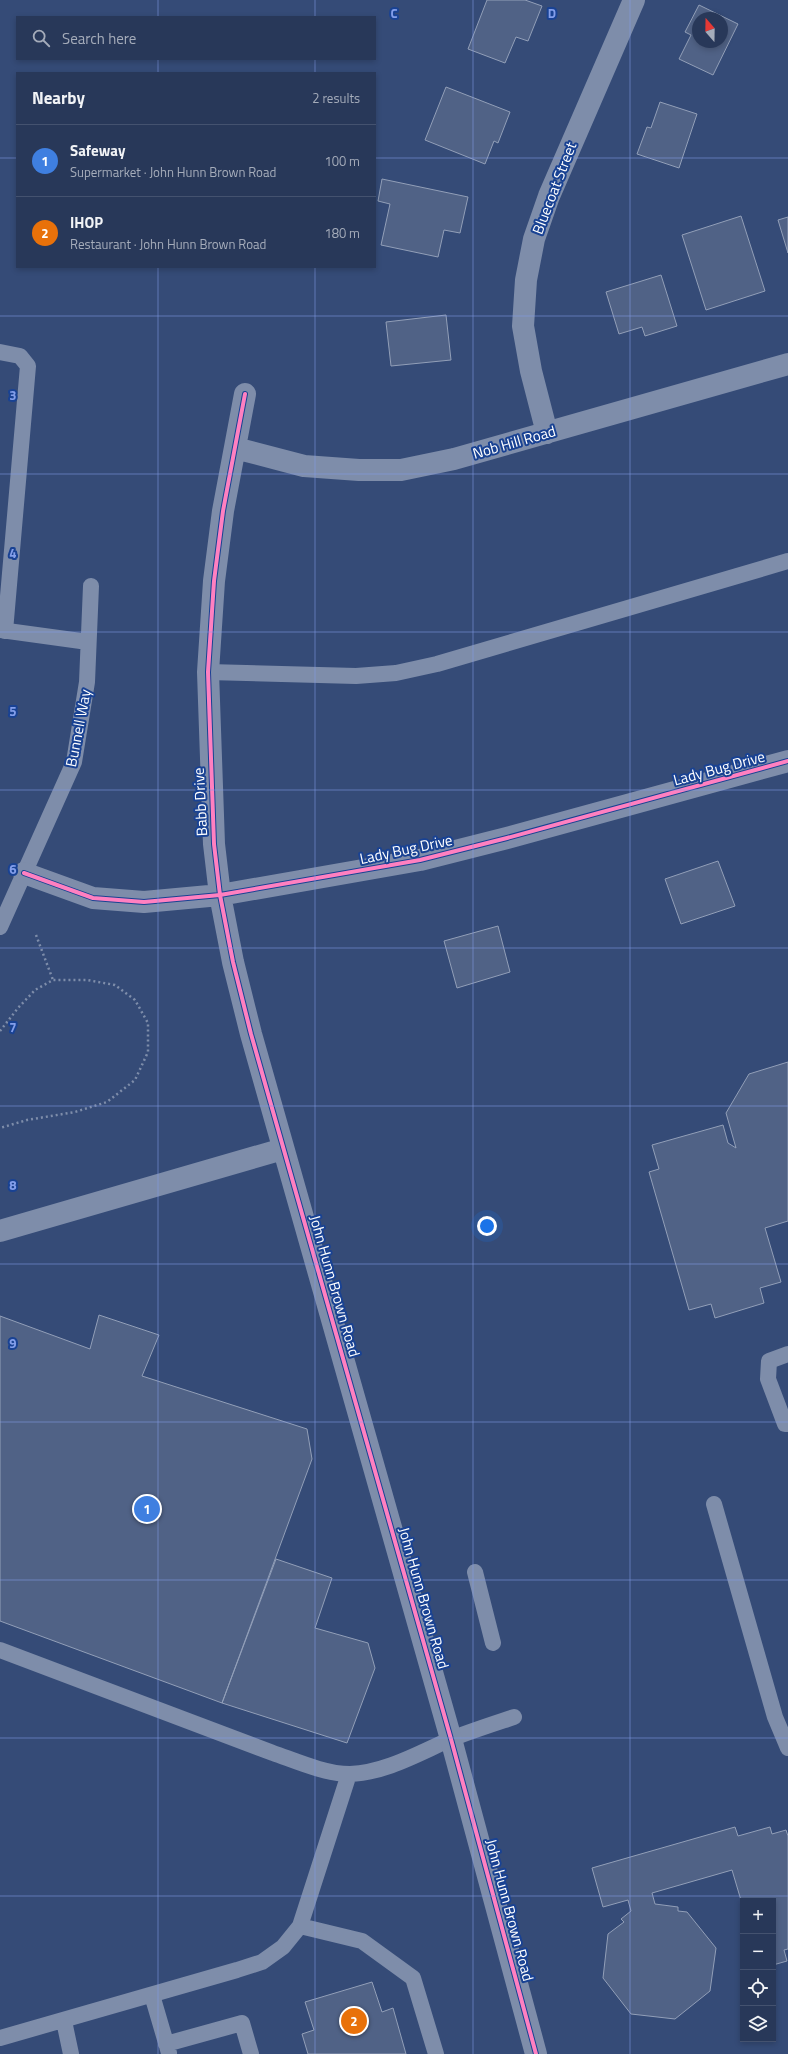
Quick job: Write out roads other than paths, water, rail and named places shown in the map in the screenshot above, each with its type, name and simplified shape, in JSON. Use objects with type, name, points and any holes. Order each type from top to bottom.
[{"type":"street","name":"Bluecoat Street","points":[[547,433],[531,371],[523,326],[527,273],[534,239],[549,196],[634,0]]},
{"type":"street","name":"Nob Hill Road","points":[[235,448],[304,466],[359,470],[401,470],[454,459],[788,364]]},
{"type":"street","name":"Babb Drive","points":[[245,394],[223,511],[215,573],[208,672],[214,844],[220,895],[233,962],[251,1034],[283,1149]]},
{"type":"street","name":"Lady Bug Drive","points":[[24,873],[93,898],[144,902],[220,895],[420,860],[507,838],[788,761]]},
{"type":"street","points":[[0,1231],[283,1149]]},
{"type":"street","name":"John Hunn Brown Road","points":[[283,1149],[451,1739],[536,2054]]},
{"type":"lane","points":[[0,352],[20,356],[28,366],[2,630],[88,642]]},
{"type":"lane","points":[[208,672],[356,676],[396,673],[437,664],[788,561]]},
{"type":"lane","name":"Bunnell Way","points":[[0,927],[74,762],[87,682],[91,586]]},
{"type":"lane","points":[[788,1354],[769,1361],[768,1379],[785,1424],[788,1424]]},
{"type":"lane","points":[[714,1504],[775,1717],[788,1748]]},
{"type":"lane","points":[[475,1572],[493,1643]]},
{"type":"lane","points":[[0,1650],[273,1753],[316,1768],[349,1774],[383,1768],[418,1756],[451,1739],[514,1717]]},
{"type":"lane","points":[[0,2038],[64,2021],[262,1962],[283,1947],[300,1926],[349,1774]]},
{"type":"lane","points":[[300,1926],[362,1941],[414,1978],[436,2054]]},
{"type":"lane","points":[[152,1995],[167,2049],[242,2023],[251,2054]]},
{"type":"lane","points":[[64,2021],[72,2054]]},
{"type":"place","name":"Safeway","points":[[147,1509]]},
{"type":"place","name":"IHOP","points":[[354,2021]]}]
